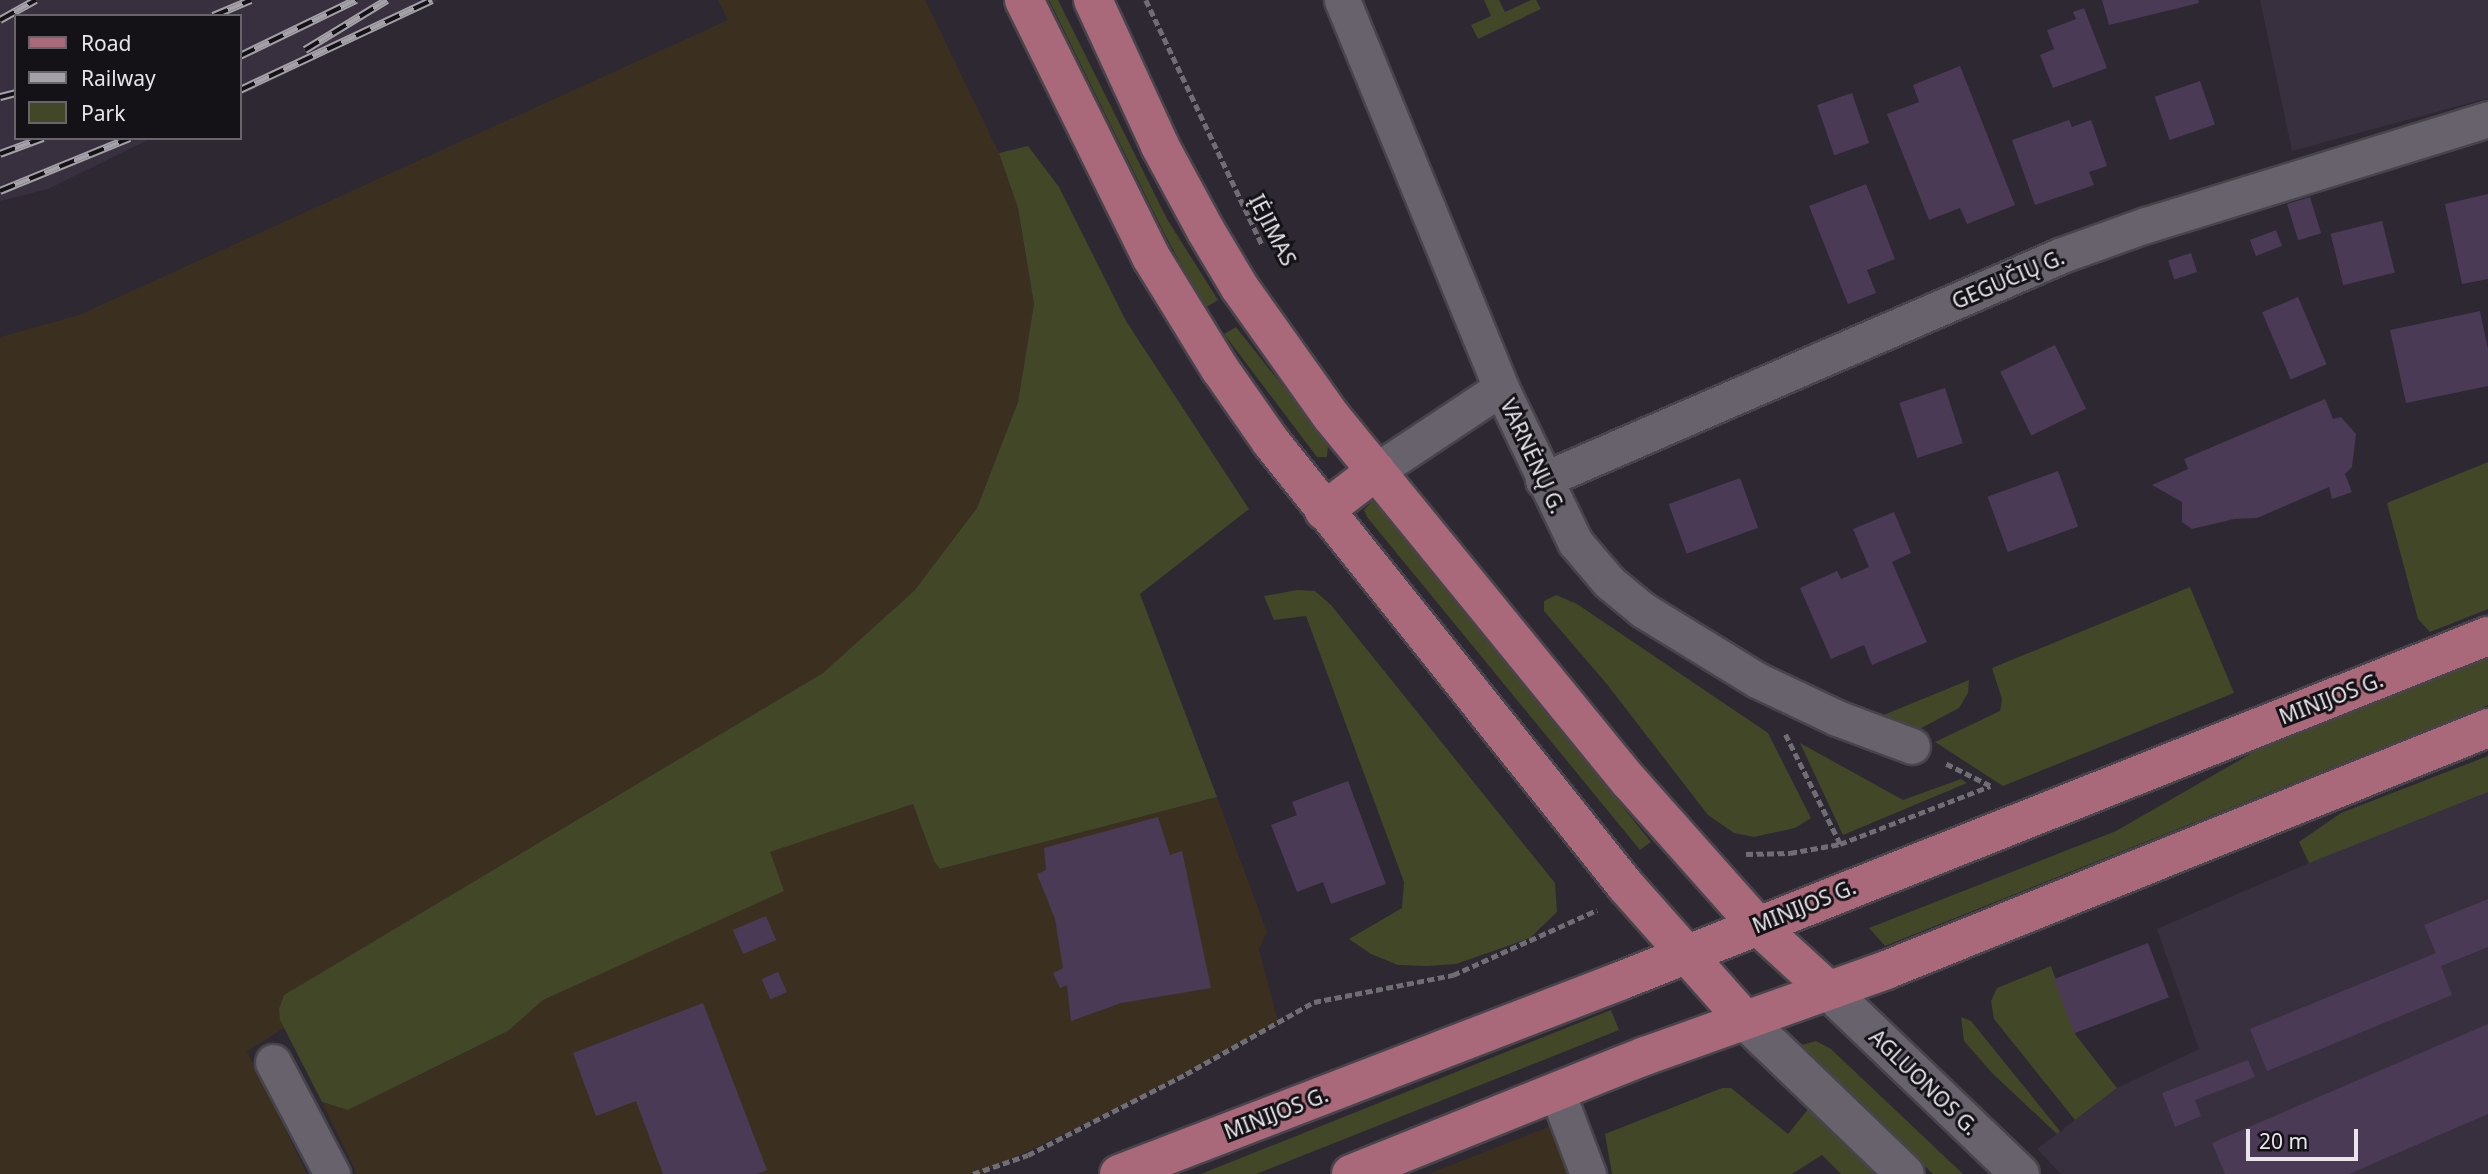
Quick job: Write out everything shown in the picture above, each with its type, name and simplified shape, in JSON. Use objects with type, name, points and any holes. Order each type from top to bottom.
[{"type":"main road","points":[[1024,0],[1151,257],[1220,369],[1270,442],[1626,886],[1744,1019],[1905,1174]]},
{"type":"main road","points":[[1093,0],[1160,146],[1240,288],[1331,416],[1630,782],[1757,925],[1828,990]]},
{"type":"main road","points":[[1324,512],[1376,471]]},
{"type":"main road","name":"MINIJOS G.","points":[[1119,1174],[1686,954],[2488,636]]},
{"type":"main road","points":[[1350,1174],[1744,1019],[1886,970],[2488,728]]},
{"type":"main road","name":"AGLUONOS G.","points":[[1828,990],[2020,1174]]},
{"type":"street","name":"VARNĖNŲ G.","points":[[1342,0],[1501,388],[1575,542],[1609,582],[1643,610],[1757,680],[1837,718],[1912,746]]},
{"type":"street","name":"GEGUČIŲ G.","points":[[1543,480],[2063,255],[2146,225],[2488,119]]},
{"type":"street","points":[[1376,471],[1501,388]]},
{"type":"street","points":[[273,1062],[332,1174]]},
{"type":"street","points":[[1557,1092],[1588,1174]]},
{"type":"path","name":"ĮĖJIMAS","points":[[1146,0],[1264,247]]},
{"type":"path","points":[[1757,680],[1840,844]]},
{"type":"path","points":[[1683,843],[1749,855],[1790,853],[1840,844],[1990,786],[1912,746]]},
{"type":"path","points":[[973,1174],[1028,1155],[1186,1074],[1314,1002],[1453,975],[1592,914],[1626,886]]},
{"type":"shaded area","points":[[0,0],[438,0],[242,95],[242,14],[14,14],[14,140],[148,140],[48,189],[0,201]]},
{"type":"shaded area","points":[[718,0],[925,0],[999,153],[1018,208],[1034,304],[1018,402],[977,508],[914,591],[823,673],[284,995],[280,1020],[284,1028],[247,1051],[307,1174],[0,1174],[0,337],[79,315],[728,20]]},
{"type":"shaded area","points":[[2260,0],[2488,0],[2488,98],[2292,151]]},
{"type":"shaded area","points":[[2488,756],[2488,1174],[2061,1174],[2037,1149],[2117,1088],[2199,1049],[2157,929],[2309,863],[2299,842],[2341,813]]},
{"type":"shaded area","points":[[1217,797],[1267,932],[1259,949],[1278,1022],[1149,1093],[980,1174],[357,1174],[322,1102],[348,1110],[508,1031],[543,1000],[784,890],[769,852],[913,804],[934,861],[941,869]]},
{"type":"shaded area","points":[[1551,1126],[1568,1174],[1428,1174]]},
{"type":"green space","points":[[1049,0],[1058,0],[1167,219],[1218,300],[1205,308],[1165,235]]},
{"type":"green space","points":[[1484,0],[1499,0],[1505,12],[1531,0],[1536,0],[1541,9],[1478,39],[1471,25],[1491,16]]},
{"type":"green space","points":[[1028,146],[1059,187],[1126,321],[1249,509],[1140,594],[1217,797],[940,869],[934,861],[913,804],[770,852],[784,891],[543,1000],[508,1031],[348,1110],[322,1102],[280,1020],[279,1009],[284,995],[823,673],[914,591],[977,508],[1018,402],[1034,304],[1018,208],[999,153]]},
{"type":"green space","points":[[1236,327],[1328,443],[1327,457],[1317,457],[1224,334]]},
{"type":"green space","points":[[2488,462],[2488,609],[2430,632],[2418,619],[2387,503]]},
{"type":"green space","points":[[1372,501],[1378,504],[1651,842],[1640,850],[1367,517],[1364,510]]},
{"type":"green space","points":[[2190,587],[2234,693],[2003,786],[1935,742],[2000,711],[2002,699],[1992,668]]},
{"type":"green space","points":[[1297,590],[1315,591],[1331,605],[1555,883],[1557,912],[1530,938],[1456,964],[1427,966],[1398,965],[1371,954],[1349,939],[1402,908],[1404,882],[1306,616],[1274,620],[1264,596]]},
{"type":"green space","points":[[1556,595],[1577,604],[1768,733],[1811,818],[1795,828],[1754,837],[1734,833],[1708,815],[1606,683],[1544,611],[1544,601]]},
{"type":"green space","points":[[2488,656],[2488,705],[1885,946],[1869,928],[2116,831],[2259,749]]},
{"type":"green space","points":[[1969,680],[1968,693],[1959,708],[1912,733],[1881,716]]},
{"type":"green space","points":[[1800,743],[1903,800],[1961,779],[1967,783],[1843,835]]},
{"type":"green space","points":[[2488,756],[2488,792],[2309,863],[2299,842],[2341,813]]},
{"type":"green space","points":[[2051,966],[2075,1034],[2117,1088],[2075,1120],[1994,1019],[1991,1001],[1997,988]]},
{"type":"green space","points":[[1611,1010],[1619,1030],[1256,1174],[1201,1174]]},
{"type":"green space","points":[[1961,1017],[1971,1021],[2060,1131],[2057,1134],[1992,1073],[1964,1041]]},
{"type":"green space","points":[[1816,1041],[1831,1049],[1963,1174],[1933,1174],[1801,1052],[1802,1045]]},
{"type":"green space","points":[[1722,1088],[1731,1088],[1788,1134],[1809,1108],[1877,1174],[1841,1174],[1822,1155],[1792,1174],[1612,1174],[1605,1134]]},
{"type":"building","points":[[2102,0],[2198,0],[2199,3],[2109,25]]},
{"type":"building","points":[[2084,8],[2107,68],[2053,88],[2040,55],[2054,49],[2047,30],[2076,19],[2073,12]]},
{"type":"building","points":[[1960,66],[2015,205],[1967,224],[1960,208],[1929,220],[1887,114],[1919,102],[1913,85]]},
{"type":"building","points":[[2200,81],[2215,124],[2170,140],[2155,97]]},
{"type":"building","points":[[1852,93],[1869,143],[1834,155],[1817,105]]},
{"type":"building","points":[[2069,120],[2072,127],[2091,120],[2107,166],[2089,172],[2094,185],[2035,205],[2012,140]]},
{"type":"building","points":[[1866,184],[1895,259],[1867,270],[1876,293],[1848,304],[1809,206]]},
{"type":"building","points":[[2488,194],[2488,279],[2462,284],[2445,204]]},
{"type":"building","points":[[2310,197],[2321,233],[2298,240],[2287,204]]},
{"type":"building","points":[[2382,221],[2395,272],[2343,285],[2331,234]]},
{"type":"building","points":[[2276,230],[2282,246],[2256,256],[2250,240]]},
{"type":"building","points":[[2191,253],[2197,272],[2174,279],[2168,260]]},
{"type":"building","points":[[2298,297],[2327,364],[2291,379],[2262,312]]},
{"type":"building","points":[[2480,311],[2488,349],[2488,386],[2406,403],[2390,330]]},
{"type":"building","points":[[2055,345],[2086,409],[2031,436],[2000,372]]},
{"type":"building","points":[[1945,388],[1963,443],[1917,458],[1899,403]]},
{"type":"building","points":[[2325,399],[2333,419],[2341,417],[2356,434],[2352,467],[2345,474],[2352,492],[2332,499],[2329,487],[2257,518],[2234,519],[2192,529],[2182,522],[2182,502],[2152,485],[2188,469],[2184,459]]},
{"type":"building","points":[[2058,471],[2078,526],[2008,552],[1988,497]]},
{"type":"building","points":[[1740,478],[1758,528],[1687,554],[1669,504]]},
{"type":"building","points":[[1894,512],[1911,553],[1892,562],[1927,642],[1872,665],[1864,645],[1831,659],[1800,588],[1837,571],[1841,579],[1869,567],[1853,529]]},
{"type":"building","points":[[1348,781],[1386,884],[1331,904],[1323,882],[1297,892],[1271,825],[1297,815],[1292,802]]},
{"type":"building","points":[[1158,817],[1170,855],[1182,851],[1211,988],[1121,1003],[1071,1021],[1067,985],[1060,988],[1053,973],[1063,968],[1055,919],[1037,874],[1046,870],[1044,848]]},
{"type":"building","points":[[2488,899],[2488,947],[2441,966],[2452,995],[2267,1071],[2250,1029],[2436,953],[2424,925]]},
{"type":"building","points":[[766,916],[776,940],[743,954],[733,930]]},
{"type":"building","points":[[2148,943],[2169,997],[2074,1033],[2054,979]]},
{"type":"building","points":[[778,972],[787,992],[771,999],[762,979]]},
{"type":"building","points":[[703,1003],[767,1170],[757,1174],[663,1174],[636,1101],[596,1116],[573,1053]]},
{"type":"building","points":[[2488,1024],[2488,1114],[2349,1174],[2225,1174],[2212,1143]]},
{"type":"building","points":[[2248,1060],[2255,1077],[2195,1100],[2201,1116],[2175,1127],[2162,1093]]},
{"type":"railway","points":[[0,20],[36,0]]},
{"type":"railway","points":[[218,14],[251,0]]},
{"type":"railway","points":[[242,55],[356,0]]},
{"type":"railway","points":[[305,50],[387,0]]},
{"type":"railway","points":[[242,89],[432,0]]},
{"type":"railway","points":[[0,97],[14,94]]},
{"type":"railway","points":[[0,154],[38,140]]},
{"type":"railway","points":[[0,191],[125,140]]}]
